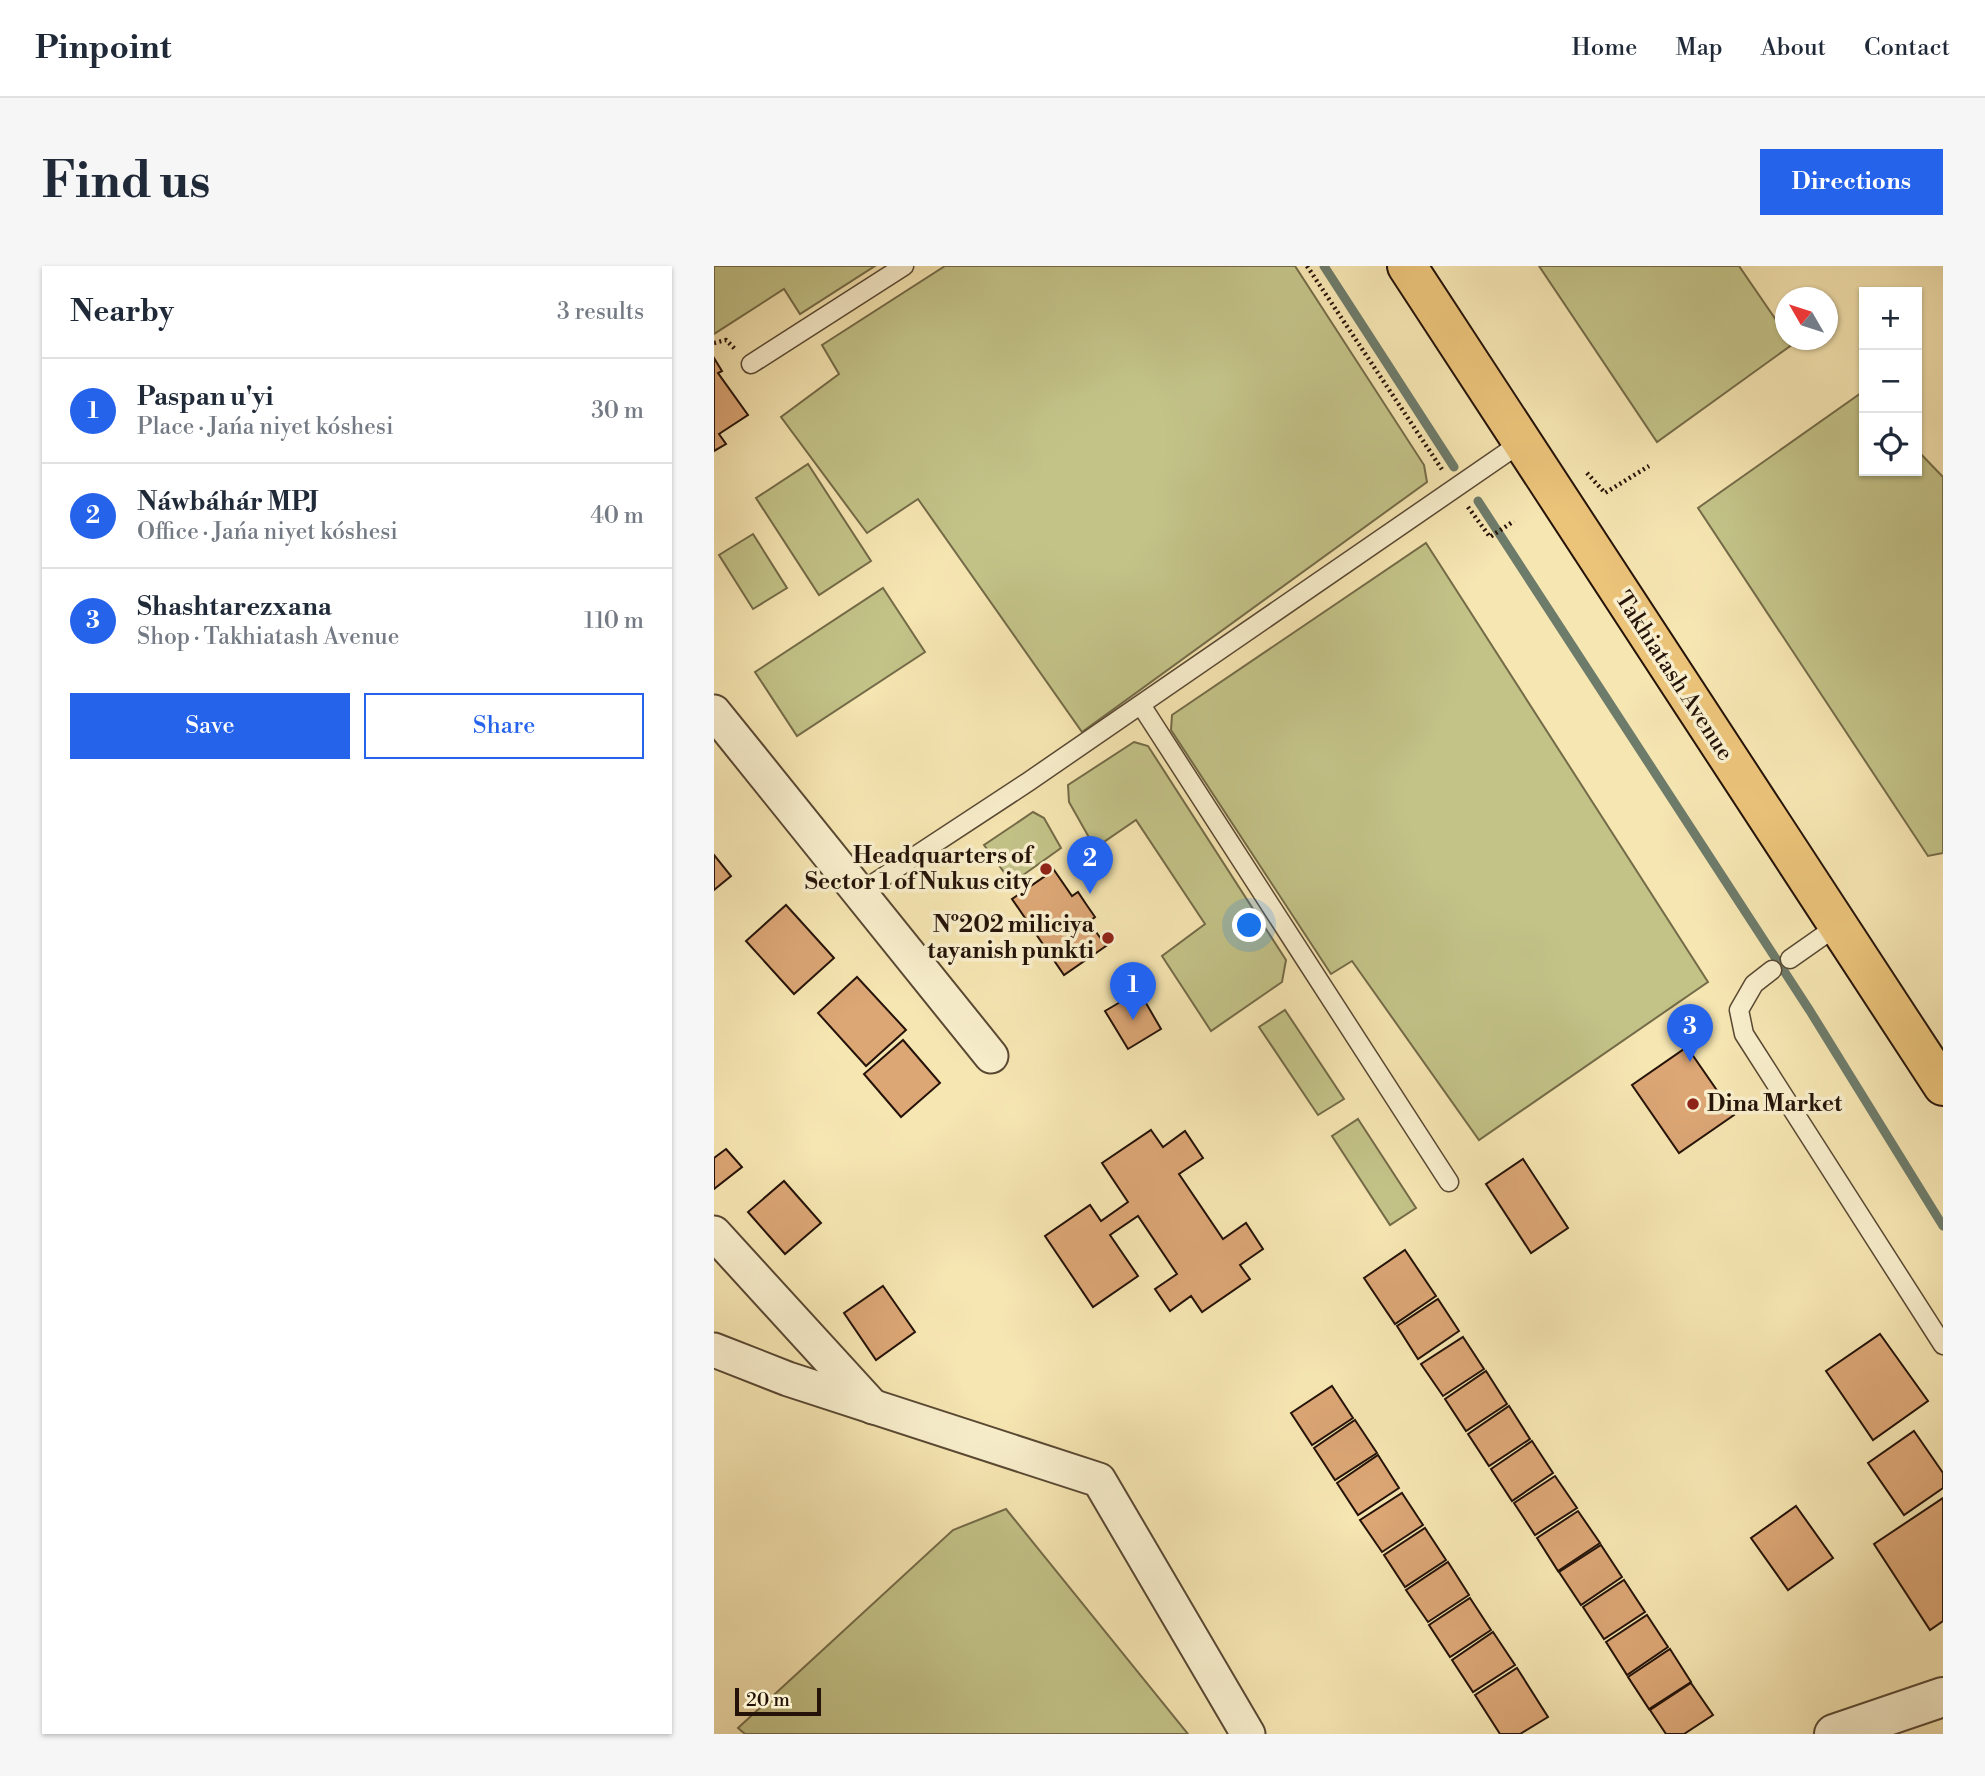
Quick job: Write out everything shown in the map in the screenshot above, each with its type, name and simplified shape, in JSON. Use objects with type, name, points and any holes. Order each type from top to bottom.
[{"type":"highway","name":"Takhiatash Avenue","points":[[1407,266],[1943,1086]]},
{"type":"street","points":[[714,712],[991,1056]]},
{"type":"street","points":[[714,1233],[874,1407]]},
{"type":"street","points":[[714,1350],[788,1379],[1099,1480],[1248,1734]]},
{"type":"street","points":[[1834,1734],[1943,1697]]},
{"type":"lane","points":[[751,364],[904,266]]},
{"type":"lane","points":[[859,893],[1141,705],[1522,442]]},
{"type":"lane","points":[[1141,705],[1449,1182]]},
{"type":"lane","points":[[1790,959],[1837,926]]},
{"type":"lane","points":[[1772,970],[1754,984],[1739,1010],[1744,1034],[1943,1345]]},
{"type":"path","points":[[1307,266],[1454,488],[1490,537],[1514,521]]},
{"type":"path","points":[[1587,473],[1605,493],[1649,466]]},
{"type":"green space","points":[[714,266],[875,266],[800,314],[784,289],[714,334]]},
{"type":"green space","points":[[945,266],[1295,266],[1424,465],[1427,482],[1082,732],[918,499],[867,533],[781,417],[839,374],[822,345]]},
{"type":"green space","points":[[1539,266],[1739,266],[1775,318],[1775,350],[1785,350],[1657,442]]},
{"type":"green space","points":[[1859,394],[1859,476],[1922,476],[1922,455],[1943,477],[1943,853],[1928,856],[1698,508]]},
{"type":"green space","points":[[808,464],[871,561],[819,595],[756,498]]},
{"type":"green space","points":[[753,534],[787,588],[753,609],[719,555]]},
{"type":"green space","points":[[1426,543],[1708,982],[1479,1140],[1352,961],[1331,974],[1171,730],[1172,715]]},
{"type":"green space","points":[[883,588],[925,652],[797,736],[755,672]]},
{"type":"green space","points":[[1134,742],[1148,746],[1286,960],[1282,982],[1211,1031],[1162,956],[1205,924],[1136,820],[1095,848],[1069,802],[1068,785]]},
{"type":"green space","points":[[1033,812],[1044,818],[1061,848],[1012,883],[984,845]]},
{"type":"green space","points":[[1285,1010],[1344,1099],[1318,1115],[1259,1027]]},
{"type":"green space","points":[[1358,1119],[1416,1208],[1390,1225],[1332,1136]]},
{"type":"green space","points":[[1006,1509],[1188,1734],[745,1734],[738,1728],[953,1530]]},
{"type":"building","points":[[714,358],[722,371],[718,373],[748,415],[719,434],[726,444],[714,451]]},
{"type":"building","points":[[714,855],[731,876],[714,890]]},
{"type":"building","points":[[1054,870],[1072,896],[1078,892],[1095,917],[1089,922],[1106,946],[1064,975],[1012,899]]},
{"type":"building","points":[[786,905],[834,958],[794,994],[746,941]]},
{"type":"building","points":[[857,977],[906,1030],[866,1066],[818,1013]]},
{"type":"building","points":[[1139,991],[1161,1029],[1128,1049],[1105,1011]]},
{"type":"building","points":[[903,1040],[940,1083],[901,1117],[864,1074]]},
{"type":"building","points":[[1687,1047],[1734,1115],[1679,1153],[1632,1085]]},
{"type":"building","points":[[1151,1130],[1163,1147],[1185,1131],[1203,1158],[1179,1174],[1223,1239],[1246,1223],[1263,1249],[1240,1265],[1250,1279],[1202,1312],[1191,1296],[1170,1311],[1155,1289],[1177,1274],[1138,1216],[1110,1235],[1138,1276],[1093,1307],[1045,1236],[1090,1205],[1101,1221],[1128,1202],[1102,1163]]},
{"type":"building","points":[[726,1149],[742,1167],[714,1189],[714,1158]]},
{"type":"building","points":[[1523,1159],[1568,1228],[1531,1253],[1486,1184]]},
{"type":"building","points":[[784,1181],[821,1223],[785,1254],[748,1212]]},
{"type":"building","points":[[1405,1250],[1436,1296],[1395,1324],[1364,1278]]},
{"type":"building","points":[[883,1286],[915,1332],[876,1360],[844,1313]]},
{"type":"building","points":[[1438,1299],[1459,1331],[1418,1359],[1397,1326]]},
{"type":"building","points":[[1880,1334],[1928,1401],[1873,1440],[1826,1371]]},
{"type":"building","points":[[1463,1337],[1484,1369],[1443,1396],[1421,1364]]},
{"type":"building","points":[[1486,1371],[1507,1404],[1466,1431],[1445,1399]]},
{"type":"building","points":[[1332,1386],[1353,1418],[1312,1445],[1291,1413]]},
{"type":"building","points":[[1509,1406],[1530,1439],[1489,1466],[1468,1434]]},
{"type":"building","points":[[1355,1420],[1377,1453],[1335,1480],[1314,1448]]},
{"type":"building","points":[[1914,1431],[1943,1473],[1943,1488],[1904,1515],[1868,1463]]},
{"type":"building","points":[[1532,1441],[1553,1473],[1512,1501],[1491,1469]]},
{"type":"building","points":[[1378,1455],[1399,1488],[1358,1515],[1337,1483]]},
{"type":"building","points":[[1555,1476],[1577,1508],[1535,1535],[1514,1503]]},
{"type":"building","points":[[1402,1493],[1423,1525],[1382,1552],[1360,1520]]},
{"type":"building","points":[[1943,1498],[1943,1621],[1930,1630],[1874,1544]]},
{"type":"building","points":[[1796,1506],[1833,1558],[1788,1590],[1751,1538]]},
{"type":"building","points":[[1578,1511],[1600,1543],[1558,1571],[1537,1538]]},
{"type":"building","points":[[1425,1528],[1446,1560],[1405,1587],[1384,1555]]},
{"type":"building","points":[[1601,1545],[1622,1577],[1581,1605],[1559,1572]]},
{"type":"building","points":[[1448,1562],[1469,1595],[1428,1622],[1406,1590]]},
{"type":"building","points":[[1624,1580],[1645,1612],[1604,1639],[1583,1607]]},
{"type":"building","points":[[1470,1598],[1491,1630],[1450,1657],[1429,1625]]},
{"type":"building","points":[[1647,1615],[1668,1647],[1627,1675],[1606,1642]]},
{"type":"building","points":[[1493,1632],[1515,1665],[1473,1692],[1452,1660]]},
{"type":"building","points":[[1670,1649],[1691,1682],[1649,1709],[1628,1677]]},
{"type":"building","points":[[1517,1668],[1548,1717],[1520,1734],[1500,1734],[1475,1695]]},
{"type":"building","points":[[1691,1683],[1713,1715],[1684,1734],[1666,1734],[1650,1710]]},
{"type":"waterway","points":[[1324,266],[1454,467]]},
{"type":"waterway","points":[[1478,501],[1810,1011],[1943,1226]]},
{"type":"place","name":"Headquarters of Sector 1 of Nukus city","points":[[1046,869]]},
{"type":"place","name":"Náwbáhár MPJ","points":[[1090,894]]},
{"type":"place","name":"№202 miliciya tayanish punkti","points":[[1108,938]]},
{"type":"place","name":"Paspan u'yi","points":[[1133,1020]]},
{"type":"place","name":"Shashtarezxana","points":[[1690,1062]]},
{"type":"place","name":"Dina Market","points":[[1693,1104]]}]
